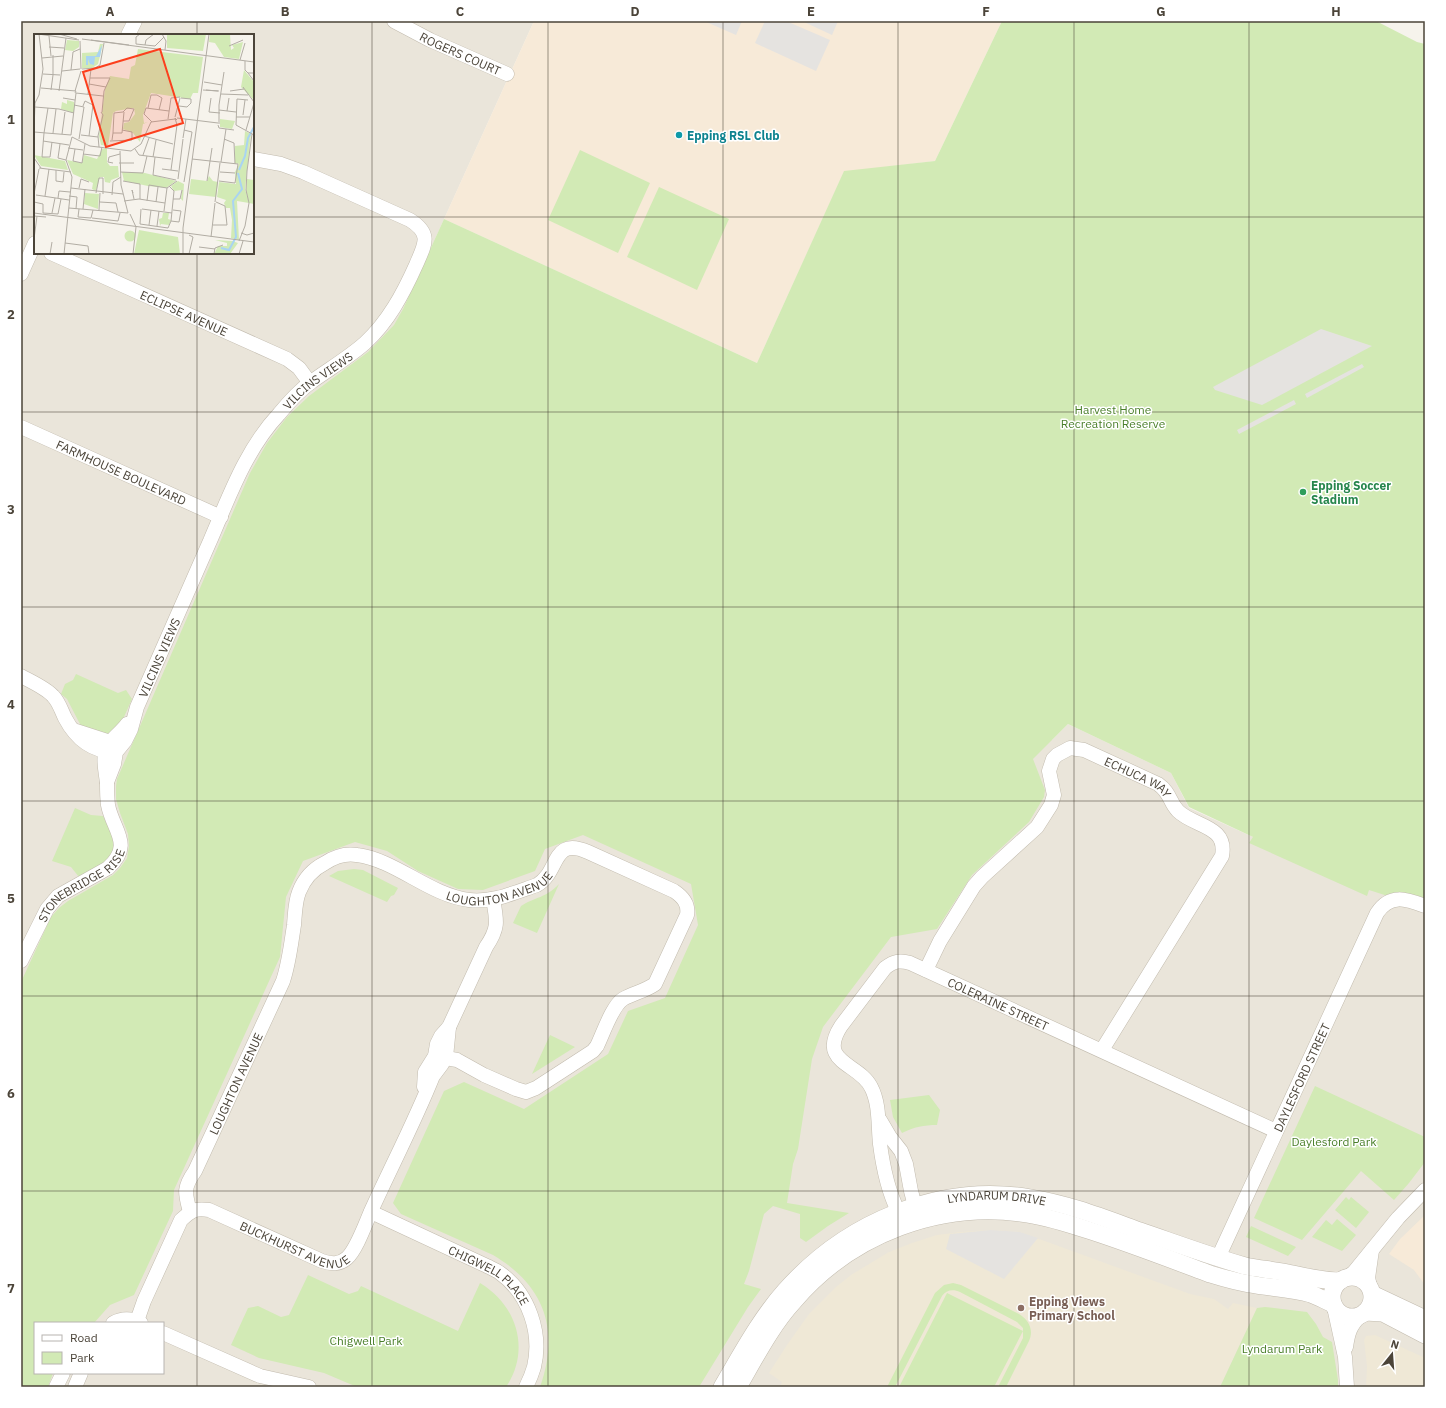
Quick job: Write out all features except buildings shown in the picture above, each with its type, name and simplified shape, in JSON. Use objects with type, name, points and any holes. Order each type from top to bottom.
[{"type":"street","points":[[128,34],[134,21]]},
{"type":"street","name":"ROGERS COURT","points":[[394,21],[430,40],[507,74]]},
{"type":"street","name":"VILCINS VIEWS","points":[[110,748],[125,741],[137,707],[242,469],[259,440],[279,413],[310,382],[346,359],[382,326],[396,306],[411,277],[425,240],[424,231],[410,220],[315,177],[281,164],[254,159]]},
{"type":"street","points":[[21,274],[34,247]]},
{"type":"street","name":"ECLIPSE AVENUE","points":[[53,254],[287,359],[299,368],[310,382]]},
{"type":"street","name":"FARMHOUSE BOULEVARD","points":[[21,427],[221,517]]},
{"type":"street","points":[[21,676],[52,695],[60,705],[71,728],[80,739],[93,747],[110,748]]},
{"type":"street","points":[[21,682],[39,687]]},
{"type":"street","name":"STONEBRIDGE RISE","points":[[21,961],[47,909],[58,896],[108,868],[119,854],[121,846],[120,837],[108,805],[107,782],[114,764],[110,748]]},
{"type":"street","name":"ECHUCA WAY","points":[[926,970],[940,941],[974,886],[1037,827],[1051,805],[1054,795],[1049,771],[1053,759],[1070,748],[1084,750],[1165,789],[1179,811],[1184,816],[1215,832],[1220,838],[1222,844],[1222,856],[1102,1050]]},
{"type":"street","name":"LOUGHTON AVENUE","points":[[194,1210],[193,1182],[195,1171],[283,981],[288,965],[299,892],[304,881],[319,866],[342,855],[355,854],[381,862],[442,893],[470,900],[488,900],[537,885],[547,876],[560,852],[565,849],[576,848],[674,891],[685,901],[688,911],[685,920],[655,984],[618,1003],[597,1046],[589,1054],[536,1088],[526,1092],[484,1075],[457,1060],[441,1059]]},
{"type":"street","name":"BUCKHURST AVENUE","points":[[194,1210],[209,1210],[322,1261],[332,1264],[344,1261],[352,1253],[424,1097],[425,1072],[441,1059],[437,1044],[449,1026],[486,946],[494,935],[497,918],[488,900]]},
{"type":"street","name":"DAYLESFORD STREET","points":[[1218,1258],[1372,922],[1381,907],[1390,900],[1408,900],[1425,906]]},
{"type":"street","name":"COLERAINE STREET","points":[[909,1216],[891,1198],[880,1146],[877,1115],[871,1087],[858,1072],[843,1063],[837,1056],[834,1047],[835,1038],[841,1026],[891,963],[902,961],[910,963],[1276,1131]]},
{"type":"street","name":"COLERAINE STREET","points":[[877,1115],[890,1137],[901,1151],[906,1164],[911,1191],[909,1216]]},
{"type":"street","points":[[1347,1387],[1345,1357],[1332,1298],[1333,1291],[1336,1286],[1354,1272],[1398,1218],[1425,1190]]},
{"type":"street","name":"LYNDARUM DRIVE","points":[[722,1387],[766,1315],[784,1292],[820,1257],[844,1239],[869,1225],[909,1216],[965,1196],[992,1195],[1029,1198],[1062,1204],[1218,1258],[1248,1266],[1316,1280],[1343,1280]]},
{"type":"street","points":[[115,1322],[124,1319],[139,1322],[144,1301],[181,1220],[194,1210]]},
{"type":"street","name":"LYNDARUM DRIVE","points":[[738,1387],[777,1322],[793,1301],[810,1284],[829,1267],[851,1251],[909,1216],[994,1211],[1028,1214],[1058,1220],[1213,1275],[1249,1284],[1288,1289],[1311,1294],[1334,1305]]},
{"type":"street","name":"CHIGWELL PLACE","points":[[371,1212],[487,1266],[500,1273],[514,1286],[525,1301],[532,1317],[536,1336],[534,1368],[526,1387]]},
{"type":"street","points":[[1345,1357],[1348,1335],[1352,1323],[1363,1314],[1371,1304],[1371,1292],[1368,1278],[1373,1250]]},
{"type":"street","points":[[1343,1280],[1354,1277],[1361,1279],[1367,1284],[1371,1292],[1425,1319]]},
{"type":"street","points":[[1334,1305],[1339,1312],[1346,1316],[1353,1317],[1363,1314],[1383,1313],[1425,1335]]},
{"type":"street","points":[[164,1333],[260,1376],[310,1387]]},
{"type":"street","points":[[56,1387],[62,1374]]},
{"type":"street","points":[[75,1387],[81,1374]]},
{"type":"shaded area","points":[[21,21],[534,21],[350,426],[1052,740],[1068,724],[1171,773],[1189,808],[1253,837],[1425,908],[1425,1387],[21,1387]]},
{"type":"shaded area","points":[[534,21],[1002,21],[935,161],[844,172],[757,363],[444,219]]},
{"type":"shaded area","points":[[704,21],[742,21],[736,35]]},
{"type":"shaded area","points":[[765,21],[786,21],[830,40],[816,71],[755,43]]},
{"type":"shaded area","points":[[802,21],[838,21],[832,35]]},
{"type":"shaded area","points":[[1321,329],[1372,346],[1262,405],[1215,390],[1213,387]]},
{"type":"shaded area","points":[[1362,364],[1364,367],[1307,398],[1305,394]]},
{"type":"shaded area","points":[[1294,400],[1296,404],[1239,434],[1237,430]]},
{"type":"shaded area","points":[[1425,1215],[1425,1285],[1414,1270],[1389,1254],[1400,1239]]},
{"type":"shaded area","name":"Epping Views Primary School","points":[[990,1230],[1020,1232],[1190,1294],[1214,1299],[1228,1309],[1233,1303],[1257,1308],[1220,1387],[780,1387],[782,1382],[769,1373],[809,1314],[836,1287],[851,1275],[889,1252],[912,1243],[937,1235]]},
{"type":"shaded area","points":[[990,1230],[1020,1232],[1038,1238],[1004,1279],[946,1249],[950,1234]]},
{"type":"shaded area","points":[[1375,1335],[1425,1358],[1425,1387],[1366,1387],[1367,1366],[1364,1340],[1366,1336]]},
{"type":"green space","name":"Harvest Home Recreation Reserve","points":[[1002,21],[1376,21],[1417,42],[1425,44],[1425,908],[1369,890],[1367,896],[1249,843],[1253,837],[1189,807],[1171,773],[1068,724],[1033,759],[1045,790],[1044,797],[1029,822],[972,875],[937,929],[891,937],[823,1027],[812,1059],[798,1149],[793,1164],[787,1203],[849,1213],[806,1242],[800,1238],[800,1214],[773,1206],[764,1214],[749,1271],[744,1284],[761,1289],[748,1307],[699,1387],[540,1387],[546,1366],[548,1328],[544,1311],[536,1295],[525,1281],[511,1267],[493,1255],[401,1214],[393,1203],[444,1091],[464,1082],[524,1109],[608,1054],[628,1011],[665,998],[698,925],[691,884],[583,835],[545,849],[535,871],[483,890],[458,889],[418,871],[387,851],[355,842],[303,861],[286,897],[280,957],[174,1190],[173,1211],[134,1295],[110,1305],[95,1322],[34,1322],[34,1374],[53,1374],[48,1387],[21,1387],[21,982],[51,917],[68,901],[113,875],[127,858],[129,846],[128,834],[116,799],[117,779],[250,473],[267,443],[287,417],[309,396],[368,352],[394,325],[403,309],[444,219],[757,363],[844,171],[935,161]]},
{"type":"green space","points":[[580,150],[650,183],[618,253],[548,220]]},
{"type":"green space","points":[[659,187],[729,219],[697,290],[627,257]]},
{"type":"green space","points":[[76,674],[118,693],[126,690],[132,699],[120,726],[110,735],[81,726],[67,699],[61,694],[65,684],[73,680]]},
{"type":"green space","points":[[75,808],[91,815],[103,816],[114,845],[111,856],[107,861],[79,877],[71,867],[52,861]]},
{"type":"green space","points":[[354,869],[363,870],[398,888],[387,902],[329,876],[338,871]]},
{"type":"green space","points":[[559,884],[537,933],[513,923],[521,906],[545,895]]},
{"type":"green space","points":[[550,1035],[575,1047],[532,1074]]},
{"type":"green space","name":"Daylesford Park","points":[[1315,1086],[1425,1137],[1425,1162],[1394,1200],[1361,1171],[1302,1240],[1254,1218]]},
{"type":"green space","points":[[929,1095],[940,1110],[937,1125],[919,1127],[902,1133],[893,1117],[890,1100]]},
{"type":"green space","points":[[1346,1197],[1349,1200],[1351,1197],[1369,1212],[1356,1228],[1335,1210]]},
{"type":"green space","points":[[1337,1219],[1356,1235],[1342,1251],[1312,1237],[1326,1220],[1332,1225]]},
{"type":"green space","points":[[1251,1226],[1296,1247],[1288,1256],[1246,1237]]},
{"type":"green space","name":"Chigwell Park","points":[[308,1275],[349,1294],[358,1291],[361,1286],[458,1331],[480,1283],[493,1292],[503,1303],[511,1316],[516,1329],[519,1344],[518,1358],[514,1373],[506,1387],[357,1387],[324,1373],[259,1358],[231,1345],[248,1308],[258,1306],[281,1317],[289,1315]]},
{"type":"green space","points":[[953,1283],[961,1285],[1019,1314],[1028,1322],[1031,1329],[1029,1341],[1006,1387],[998,1387],[1023,1338],[1023,1328],[1017,1322],[960,1292],[952,1290],[946,1292],[942,1296],[895,1387],[887,1387],[935,1293],[944,1285]]},
{"type":"green space","points":[[947,1293],[1023,1331],[994,1387],[899,1387]]},
{"type":"green space","name":"Lyndarum Park","points":[[1265,1307],[1307,1312],[1323,1337],[1332,1342],[1338,1387],[1220,1387],[1257,1308]]},
{"type":"place","name":"Epping RSL Club","points":[[679,135]]},
{"type":"place","name":"Epping Soccer Stadium","points":[[1303,492]]},
{"type":"place","name":"Epping Views Primary School","points":[[1021,1308]]}]
